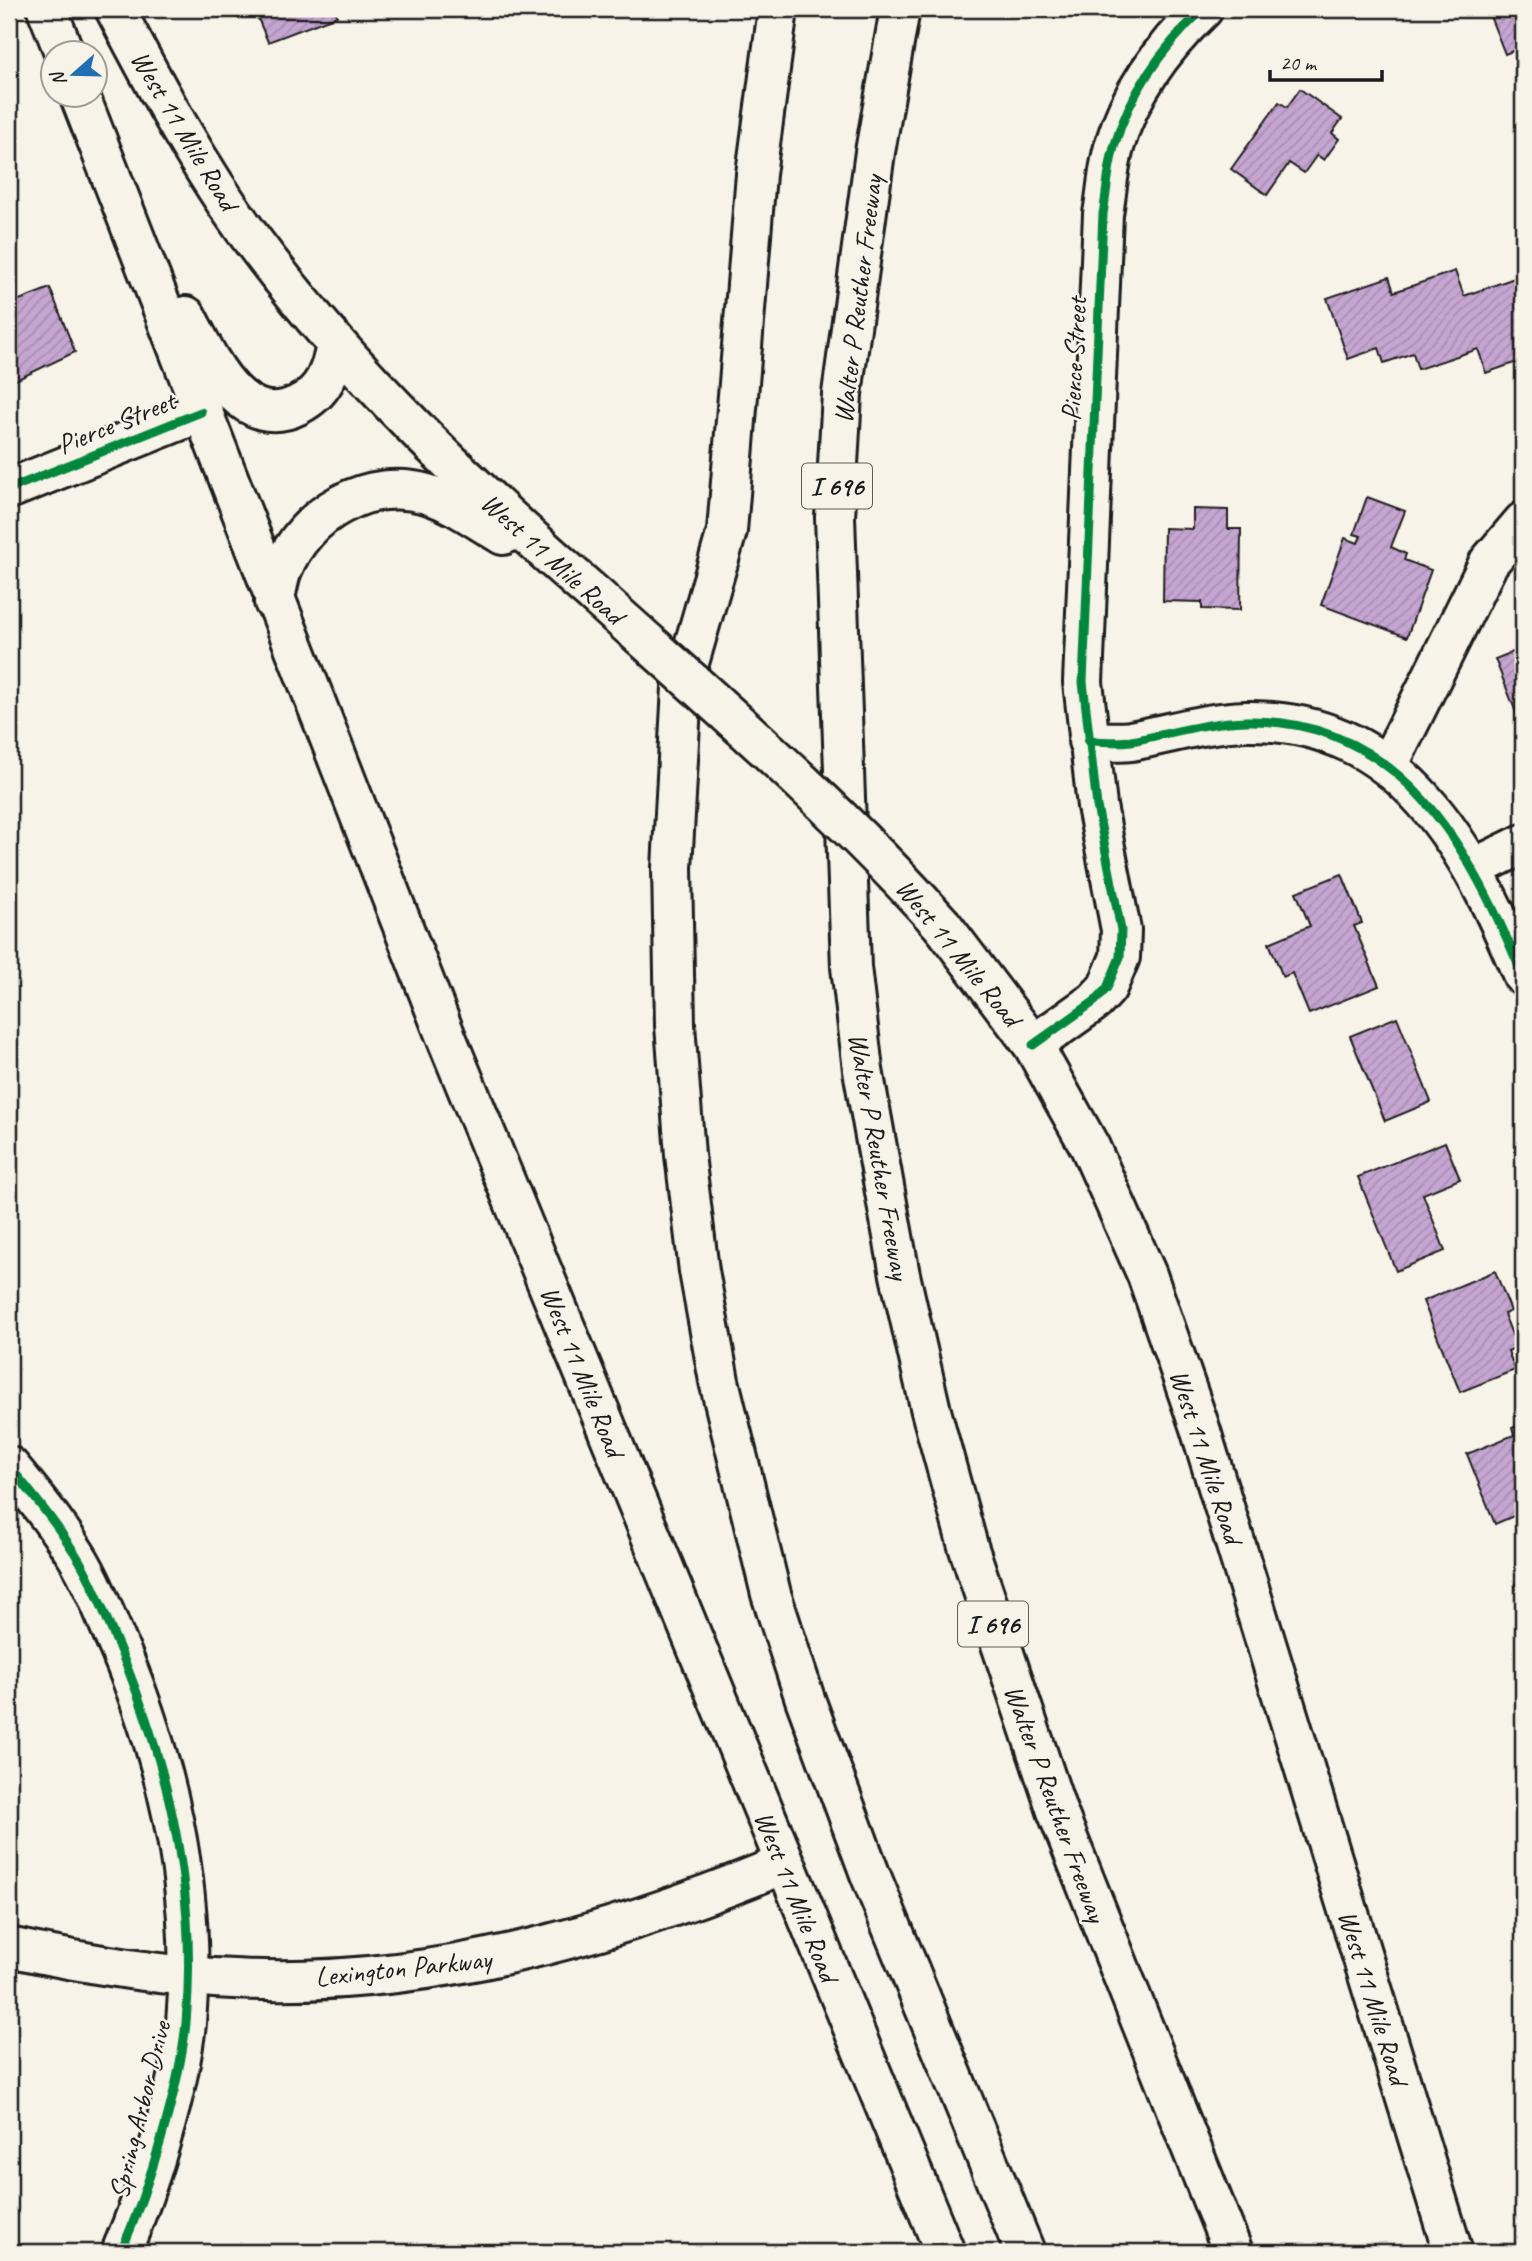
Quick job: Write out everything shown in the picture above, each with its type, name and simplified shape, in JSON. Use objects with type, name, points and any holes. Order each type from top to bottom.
[{"type":"main road","points":[[47,9],[58,38]]},
{"type":"main road","name":"West 11 Mile Road","points":[[115,9],[169,110],[212,182],[253,240],[336,345],[449,463],[879,854],[943,926],[1033,1045],[1090,1147],[1122,1212],[1176,1356],[1453,2252]]},
{"type":"main road","points":[[778,9],[756,174],[727,531],[682,687],[672,868],[675,1025],[685,1155],[699,1271],[719,1381],[771,1594],[805,1699],[870,1874],[1025,2252]]},
{"type":"main road","name":"Walter P Reuther Freeway","points":[[900,9],[875,152],[842,394],[835,517],[851,967],[863,1070],[900,1275],[931,1411],[968,1546],[1057,1811],[1233,2252]]},
{"type":"main road","name":"Pierce Street","points":[[1033,1045],[1107,988],[1120,957],[1121,930],[1088,741],[1083,682],[1103,214],[1115,145],[1137,89],[1168,44],[1203,9]]},
{"type":"main road","name":"West 11 Mile Road","points":[[84,108],[274,602],[444,1032],[784,1864],[946,2252]]},
{"type":"main road","points":[[106,166],[209,360],[229,387],[251,406],[274,411],[295,407],[305,401],[327,379],[336,345]]},
{"type":"main road","name":"Pierce Street","points":[[9,489],[201,412]]},
{"type":"main road","points":[[274,602],[288,559],[318,521],[363,494],[397,488],[429,495],[449,503],[585,587]]},
{"type":"main road","points":[[1388,766],[1489,562],[1523,522]]},
{"type":"main road","points":[[1088,741],[1128,741],[1213,724],[1290,723],[1348,742],[1388,766],[1415,788],[1445,823],[1474,868],[1497,913],[1523,976]]},
{"type":"main road","points":[[1474,868],[1523,844]]},
{"type":"main road","name":"Spring Arbor Drive","points":[[9,1466],[71,1547],[125,1661],[166,1788],[181,1860],[188,1976],[186,2025],[162,2132],[135,2220],[121,2252]]},
{"type":"main road","name":"Lexington Parkway","points":[[9,1947],[188,1976],[236,1980],[340,1977],[467,1963],[606,1929],[784,1864]]},
{"type":"building","points":[[254,9],[334,9],[337,16],[268,42]]},
{"type":"building","points":[[1523,9],[1523,47],[1505,54],[1488,11]]},
{"type":"building","points":[[1300,89],[1342,119],[1332,133],[1339,139],[1324,160],[1317,155],[1304,173],[1289,163],[1267,195],[1231,169],[1279,102],[1287,107]]},
{"type":"building","points":[[1455,271],[1464,296],[1523,275],[1523,345],[1519,347],[1523,360],[1486,373],[1478,349],[1418,369],[1413,353],[1384,363],[1379,348],[1348,359],[1327,298],[1389,277],[1394,292]]},
{"type":"building","points":[[50,288],[75,352],[14,381],[9,368],[9,304]]},
{"type":"building","points":[[1367,497],[1405,511],[1391,547],[1406,554],[1404,560],[1431,570],[1407,637],[1321,605],[1345,538],[1358,543],[1361,536],[1354,534]]},
{"type":"building","points":[[1193,509],[1228,510],[1228,529],[1241,529],[1240,610],[1202,609],[1202,602],[1163,601],[1164,528],[1193,529]]},
{"type":"building","points":[[1523,648],[1523,730],[1495,659]]},
{"type":"building","points":[[1342,874],[1362,923],[1354,926],[1379,986],[1309,1014],[1292,973],[1283,977],[1269,943],[1310,926],[1296,892]]},
{"type":"building","points":[[1397,1017],[1431,1102],[1385,1121],[1350,1036]]},
{"type":"building","points":[[1445,1142],[1460,1179],[1423,1194],[1445,1251],[1396,1271],[1358,1177]]},
{"type":"building","points":[[1495,1271],[1511,1311],[1504,1314],[1517,1347],[1508,1351],[1515,1370],[1460,1392],[1423,1301]]},
{"type":"building","points":[[1523,1423],[1523,1512],[1495,1524],[1467,1454],[1514,1435],[1512,1428]]},
{"type":"building","points":[[1523,1581],[1523,1605],[1515,1584]]},
{"type":"cycle path","points":[[1033,1045],[1095,1001],[1107,988],[1120,957],[1121,930],[1097,806],[1083,682],[1103,214],[1113,152],[1130,105],[1162,54],[1203,9]]},
{"type":"cycle path","points":[[9,489],[201,412]]},
{"type":"cycle path","points":[[1088,741],[1131,741],[1202,726],[1246,721],[1301,726],[1348,742],[1389,767],[1424,800],[1454,840],[1480,883],[1523,976]]},
{"type":"cycle path","points":[[9,1466],[76,1556],[103,1609],[148,1725],[174,1823],[182,1873],[188,1973],[182,2050],[161,2140],[142,2200],[121,2252]]}]
